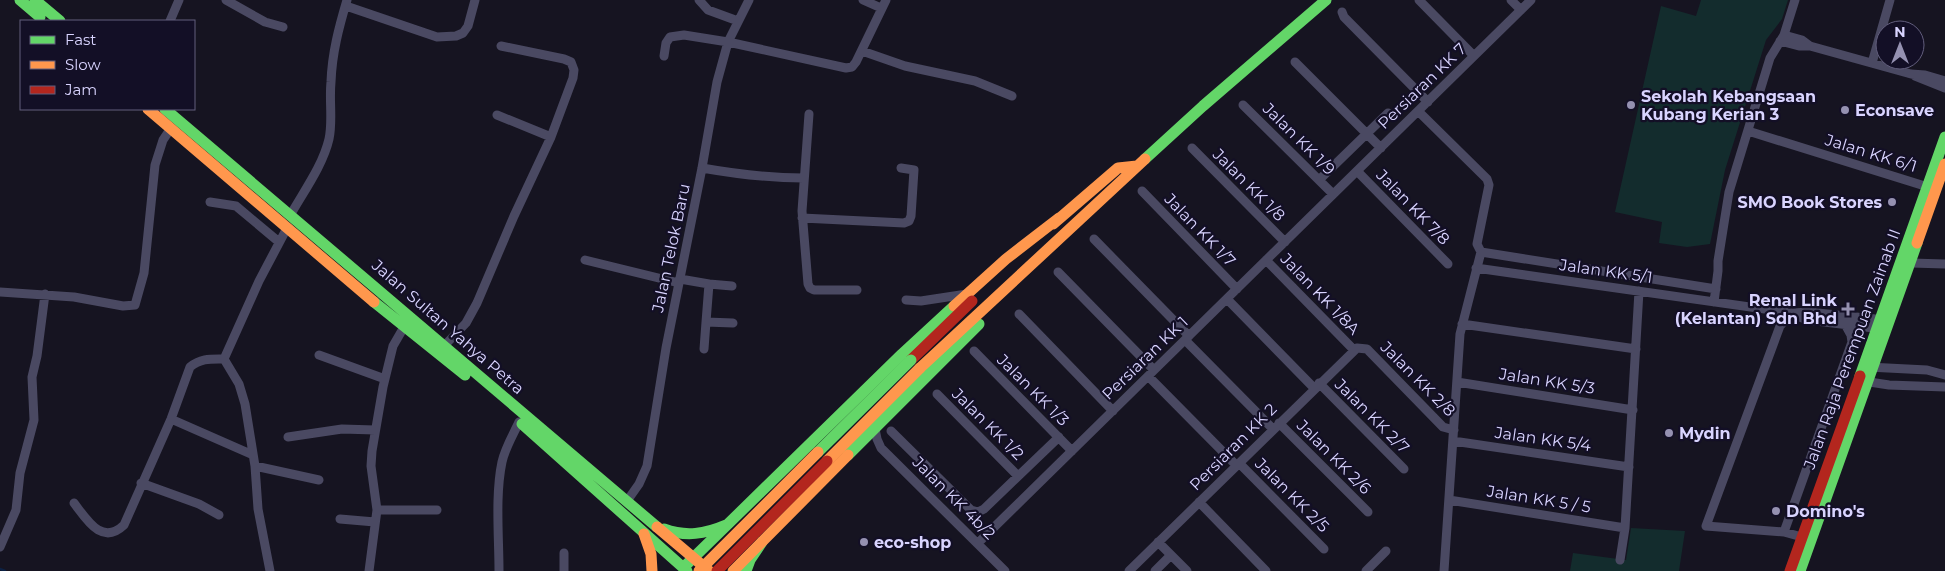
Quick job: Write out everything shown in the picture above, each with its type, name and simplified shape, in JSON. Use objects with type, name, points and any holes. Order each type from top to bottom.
[{"type":"main road","points":[[20,0],[44,20]]},
{"type":"main road","points":[[717,571],[920,368],[1203,106],[1326,0]]},
{"type":"main road","points":[[40,2],[59,20]]},
{"type":"main road","name":"Jalan Sultan Yahya Petra","points":[[149,110],[393,318],[473,382],[644,532],[684,570]]},
{"type":"main road","name":"Jalan Sultan Yahya Petra","points":[[166,110],[396,303],[709,571]]},
{"type":"main road","name":"Jalan Raja Perempuan Zainab II","points":[[1800,571],[1945,137]]},
{"type":"main road","name":"Jalan Raja Perempuan Zainab II","points":[[1883,325],[1911,263],[1945,164]]},
{"type":"main road","points":[[684,570],[694,557],[726,525],[902,354],[1006,259],[1059,218],[1118,168],[1138,166]]},
{"type":"main road","points":[[699,571],[911,360],[1059,218]]},
{"type":"main road","points":[[733,571],[929,376],[1070,228]]},
{"type":"main road","points":[[393,318],[388,308],[391,303],[396,303]]},
{"type":"main road","name":"Jalan Raja Perempuan Zainab II","points":[[1790,571],[1863,382]]},
{"type":"main road","points":[[654,524],[681,535],[709,533],[726,525]]},
{"type":"main road","points":[[644,532],[651,554],[649,570]]},
{"type":"main road","points":[[712,539],[719,554],[726,557],[746,558]]},
{"type":"main road","points":[[746,571],[750,560],[762,542]]},
{"type":"street","points":[[170,20],[179,0]]},
{"type":"street","points":[[226,0],[266,22],[283,27]]},
{"type":"street","points":[[291,214],[323,155],[328,141],[331,120],[331,80],[336,39],[346,3],[437,37],[447,37],[463,33],[468,26],[475,0]]},
{"type":"street","points":[[699,0],[708,10],[738,21]]},
{"type":"street","name":"Jalan Telok Baru","points":[[627,501],[640,484],[646,466],[666,348],[718,82],[728,42],[749,0]]},
{"type":"street","points":[[664,56],[666,42],[670,37],[684,35],[728,42],[846,68],[852,67],[862,51],[883,4],[863,0]]},
{"type":"street","points":[[1419,0],[1474,56]]},
{"type":"street","points":[[1511,0],[1521,10]]},
{"type":"street","name":"Persiaran KK 7","points":[[1333,194],[1532,0]]},
{"type":"street","points":[[1711,302],[1726,204],[1770,58],[1782,38],[1795,0]]},
{"type":"street","points":[[1872,63],[1890,0]]},
{"type":"street","points":[[1342,12],[1344,17],[1428,102]]},
{"type":"street","points":[[1782,38],[1799,46],[1810,46],[1911,74],[1926,75],[1945,81]]},
{"type":"street","points":[[445,345],[466,323],[477,303],[514,216],[551,137],[573,78],[571,62],[501,46]]},
{"type":"street","points":[[862,51],[905,66],[975,81],[1012,96]]},
{"type":"street","points":[[1294,62],[1381,148]]},
{"type":"street","points":[[1911,74],[1945,88]]},
{"type":"street","name":"Jalan KK 1/9","points":[[1243,105],[1333,194]]},
{"type":"street","points":[[1418,112],[1487,179],[1489,185],[1477,244],[1481,252],[1462,324],[1444,571]]},
{"type":"street","points":[[1319,180],[1388,113]]},
{"type":"street","points":[[497,114],[551,137]]},
{"type":"street","points":[[809,114],[803,178],[802,218],[808,284],[814,290],[857,290]]},
{"type":"street","points":[[0,292],[45,294],[124,306],[135,305],[144,273],[155,165],[160,146],[171,128]]},
{"type":"street","name":"Jalan KK 6/1","points":[[1748,131],[1928,187]]},
{"type":"street","name":"Jalan KK 1/8","points":[[1192,148],[1284,242]]},
{"type":"street","points":[[702,168],[734,174],[777,178],[803,178]]},
{"type":"street","points":[[802,218],[904,223],[909,221],[911,216],[914,170],[901,168]]},
{"type":"street","name":"Jalan KK 7/8","points":[[1357,171],[1448,264]]},
{"type":"street","name":"Jalan KK 1/7","points":[[1142,191],[1237,289]]},
{"type":"street","name":"Persiaran KK 1","points":[[978,543],[1333,194]]},
{"type":"street","points":[[210,202],[236,206],[279,242]]},
{"type":"street","points":[[224,359],[259,282],[287,228]]},
{"type":"street","name":"Jalan KK 2/6","points":[[1094,239],[1187,338],[1276,426],[1368,512]]},
{"type":"street","points":[[1481,252],[1713,288]]},
{"type":"street","points":[[585,260],[680,281],[732,286]]},
{"type":"street","name":"Jalan KK 1/8A","points":[[1266,260],[1357,348]]},
{"type":"street","points":[[1911,263],[1945,264]]},
{"type":"street","name":"Jalan KK 5/1","points":[[1476,268],[1791,313],[1808,312],[1883,325]]},
{"type":"street","name":"Jalan KK 2/5","points":[[1058,272],[1237,464],[1324,549]]},
{"type":"street","points":[[1660,294],[1662,280]]},
{"type":"street","points":[[704,349],[709,284]]},
{"type":"street","points":[[1620,560],[1625,528],[1639,291]]},
{"type":"street","points":[[906,300],[921,301],[969,293]]},
{"type":"street","points":[[0,547],[16,510],[20,473],[34,420],[32,377],[38,356],[45,294]]},
{"type":"street","name":"Jalan KK 2/7","points":[[1227,299],[1404,469]]},
{"type":"street","points":[[1791,313],[1780,326],[1706,526],[1784,532],[1802,537]]},
{"type":"street","name":"Jalan KK 5/1","points":[[1791,313],[1808,320],[1845,324],[1883,325]]},
{"type":"street","points":[[1019,314],[1113,411]]},
{"type":"street","points":[[706,322],[733,323]]},
{"type":"street","points":[[1462,324],[1636,349]]},
{"type":"street","points":[[1784,532],[1852,342],[1851,334],[1845,324]]},
{"type":"street","points":[[369,571],[377,510],[371,466],[375,430],[393,346],[404,327]]},
{"type":"street","name":"Persiaran KK 2","points":[[1129,571],[1357,348]]},
{"type":"street","name":"Jalan KK 2/8","points":[[1357,348],[1367,349],[1443,427],[1454,430]]},
{"type":"street","name":"Jalan KK 1/3","points":[[974,351],[1072,451]]},
{"type":"street","points":[[320,355],[385,380]]},
{"type":"street","points":[[74,503],[93,528],[108,532],[117,531],[124,525],[171,419],[190,367],[204,359],[224,359]]},
{"type":"street","points":[[224,359],[239,384],[245,404],[255,466],[258,509],[270,571]]},
{"type":"street","points":[[1868,367],[1927,370],[1945,375]]},
{"type":"street","name":"Jalan KK 5/3","points":[[1457,382],[1633,410]]},
{"type":"street","points":[[1863,382],[1902,386],[1945,387]]},
{"type":"street","name":"Jalan KK 1/2","points":[[937,394],[1018,476]]},
{"type":"street","points":[[171,419],[253,455]]},
{"type":"street","points":[[499,571],[499,509],[502,463],[519,422]]},
{"type":"street","points":[[288,437],[342,429],[375,430]]},
{"type":"street","points":[[876,429],[877,439],[881,448]]},
{"type":"street","points":[[891,431],[972,510],[978,512],[984,509],[1059,438]]},
{"type":"street","name":"Jalan KK 5/4","points":[[1453,441],[1629,467]]},
{"type":"street","points":[[859,446],[870,445],[881,448]]},
{"type":"street","name":"Jalan KK 4b/2","points":[[881,448],[1005,571]]},
{"type":"street","points":[[255,466],[319,480]]},
{"type":"street","points":[[142,483],[199,504],[219,515]]},
{"type":"street","name":"Jalan KK 5 / 5","points":[[1449,500],[1625,528]]},
{"type":"street","points":[[1199,502],[1266,571]]},
{"type":"street","points":[[377,510],[437,510]]},
{"type":"street","points":[[340,519],[375,522]]},
{"type":"street","points":[[1158,542],[1187,571]]},
{"type":"street","points":[[1366,571],[1386,551]]},
{"type":"street","points":[[564,553],[564,571]]},
{"type":"street","points":[[1155,571],[1171,555]]},
{"type":"green space","points":[[1701,0],[1788,0],[1782,19],[1766,40],[1725,170],[1710,244],[1687,247],[1659,243],[1662,222],[1615,212],[1661,6],[1696,16]]},
{"type":"green space","points":[[1631,528],[1685,531],[1679,571],[1570,571],[1573,553],[1626,560]]},
{"type":"waterway","points":[[0,569],[5,571]]},
{"type":"traffic: fast","points":[[20,0],[40,17]]},
{"type":"traffic: fast","points":[[35,0],[59,20]]},
{"type":"traffic: fast","points":[[1145,159],[1203,106],[1326,0]]},
{"type":"traffic: fast","points":[[166,110],[657,527]]},
{"type":"traffic: fast","points":[[1860,376],[1945,137]]},
{"type":"traffic: fast","points":[[1800,571],[1917,243]]},
{"type":"traffic: fast","points":[[374,302],[465,375]]},
{"type":"traffic: fast","points":[[687,564],[902,354],[954,306]]},
{"type":"traffic: fast","points":[[848,455],[979,324]]},
{"type":"traffic: fast","points":[[818,452],[911,360]]},
{"type":"traffic: fast","points":[[522,424],[687,571]]},
{"type":"traffic: fast","points":[[664,529],[688,534],[711,531],[726,525]]},
{"type":"traffic: fast","points":[[746,571],[750,560],[762,542]]},
{"type":"traffic: slow","points":[[149,110],[374,302]]},
{"type":"traffic: slow","points":[[920,368],[1145,159]]},
{"type":"traffic: slow","points":[[1917,243],[1945,164]]},
{"type":"traffic: slow","points":[[1053,224],[1118,168],[1137,166]]},
{"type":"traffic: slow","points":[[954,306],[1006,259],[1059,218]]},
{"type":"traffic: slow","points":[[827,461],[920,368]]},
{"type":"traffic: slow","points":[[699,571],[818,452]]},
{"type":"traffic: slow","points":[[733,571],[848,455]]},
{"type":"traffic: slow","points":[[657,527],[709,571]]},
{"type":"traffic: slow","points":[[644,534],[651,554],[652,571]]},
{"type":"traffic: jam","points":[[911,360],[972,301]]},
{"type":"traffic: jam","points":[[1790,571],[1860,376]]},
{"type":"traffic: jam","points":[[717,571],[827,461]]},
{"type":"place","name":"Sekolah Kebangsaan Kubang Kerian 3","points":[[1631,105]]},
{"type":"place","name":"Econsave","points":[[1845,110]]},
{"type":"place","name":"SMO Book Stores","points":[[1892,202]]},
{"type":"place","name":"Renal Link (Kelantan) Sdn Bhd","points":[[1848,309]]},
{"type":"place","name":"Mydin","points":[[1669,433]]},
{"type":"place","name":"Domino's","points":[[1776,511]]},
{"type":"place","name":"eco-shop","points":[[864,542]]}]
